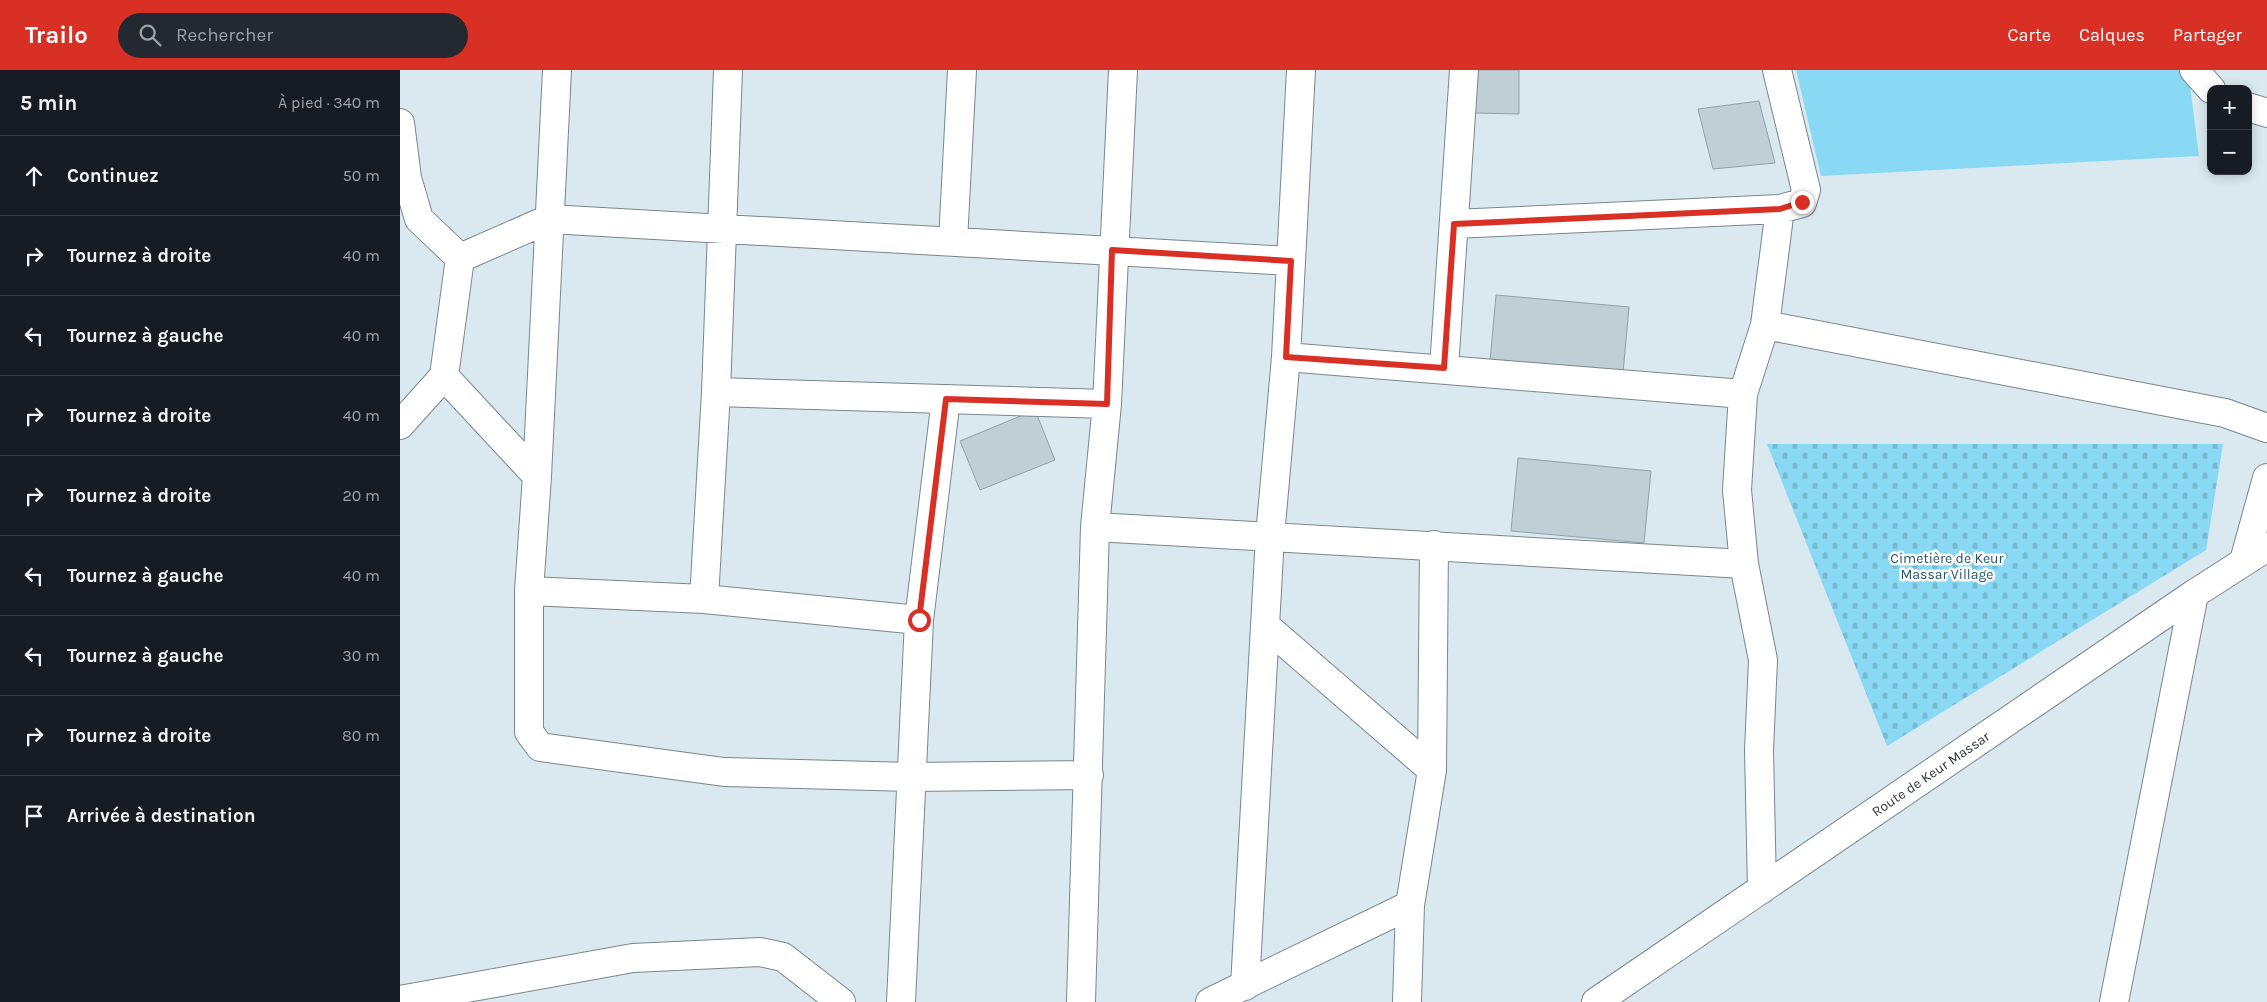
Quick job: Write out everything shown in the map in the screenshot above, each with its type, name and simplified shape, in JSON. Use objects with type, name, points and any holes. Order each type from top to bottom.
[{"type":"street","points":[[557,70],[537,476],[529,591],[529,732],[540,748],[724,772],[912,777],[1089,775]]},
{"type":"street","points":[[704,599],[716,392],[728,70]]},
{"type":"street","points":[[953,242],[962,70]]},
{"type":"street","points":[[1081,1002],[1095,527],[1107,404],[1112,250],[1123,70]]},
{"type":"street","points":[[1245,986],[1267,627],[1270,536],[1286,357],[1301,70]]},
{"type":"street","points":[[1444,368],[1464,70]]},
{"type":"street","points":[[1454,224],[1780,209],[1802,202],[1806,190],[1778,70]]},
{"type":"street","points":[[2194,70],[2207,85]]},
{"type":"street","points":[[2252,108],[2267,113]]},
{"type":"street","points":[[400,123],[404,178],[419,218],[460,258]]},
{"type":"street","points":[[1762,889],[1759,750],[1763,660],[1744,564],[1737,490],[1743,394],[1765,325],[1780,209]]},
{"type":"street","points":[[460,258],[550,219],[1291,261]]},
{"type":"street","points":[[400,425],[444,376],[460,258]]},
{"type":"street","points":[[1765,325],[2224,413],[2267,428]]},
{"type":"street","points":[[1286,357],[1444,368],[1743,394]]},
{"type":"street","points":[[444,376],[537,476]]},
{"type":"street","points":[[716,392],[1107,404]]},
{"type":"street","points":[[902,1002],[919,620],[946,399]]},
{"type":"street","points":[[2244,561],[2267,478]]},
{"type":"street","points":[[1095,527],[1744,564]]},
{"type":"street","points":[[1407,1002],[1410,905],[1432,770],[1434,545]]},
{"type":"street","name":"Route de Keur Massar","points":[[1596,1002],[2194,594],[2267,547]]},
{"type":"street","points":[[529,591],[704,599],[919,620]]},
{"type":"street","points":[[2114,1002],[2194,594]]},
{"type":"street","points":[[1267,627],[1432,770]]},
{"type":"street","points":[[1210,1002],[1410,905]]},
{"type":"street","points":[[400,1000],[633,958],[760,952],[783,957],[841,1002]]},
{"type":"green space","points":[[1796,70],[2188,70],[2199,156],[1821,176]]},
{"type":"green space","name":"Cimetière de Keur Massar Village","points":[[1767,444],[2223,444],[2206,550],[1887,746]]},
{"type":"building","points":[[1475,70],[1519,70],[1519,114],[1475,113]]},
{"type":"building","points":[[1759,101],[1775,163],[1713,169],[1698,109]]},
{"type":"building","points":[[1496,295],[1629,307],[1623,373],[1490,361]]},
{"type":"building","points":[[1035,410],[1055,460],[980,490],[960,441]]},
{"type":"building","points":[[1518,458],[1651,471],[1644,543],[1511,531]]},
{"type":"route","points":[[919,620],[946,399],[1107,404],[1112,250],[1291,261],[1286,357],[1444,368],[1454,224],[1780,209],[1802,202]]}]
